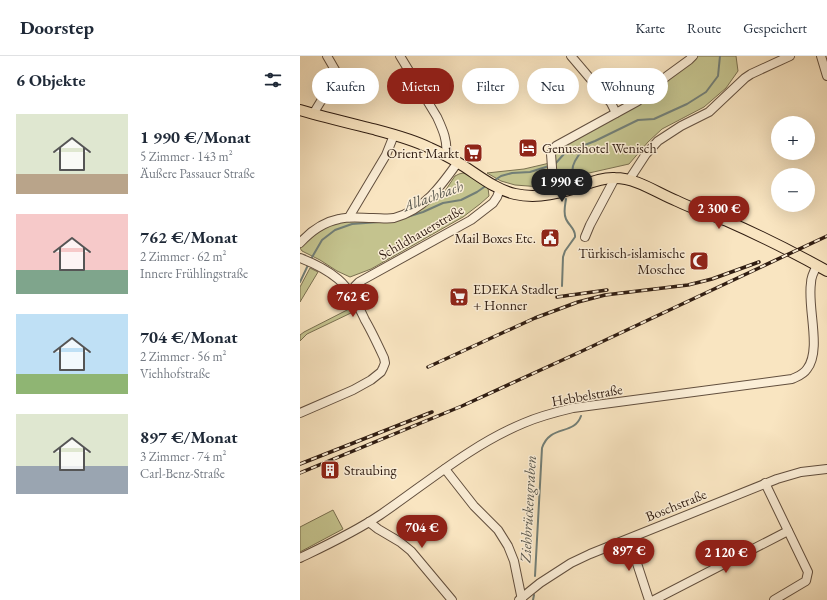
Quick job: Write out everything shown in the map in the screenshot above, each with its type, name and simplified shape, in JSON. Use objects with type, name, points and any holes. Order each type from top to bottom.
[{"type":"main road","points":[[300,110],[394,135],[430,148],[458,162],[476,175],[499,188],[515,194],[530,196],[554,194],[596,180],[615,178],[629,180],[761,237],[827,271]]},
{"type":"street","points":[[313,114],[339,81],[338,75],[327,56]]},
{"type":"street","points":[[400,56],[437,117],[447,146],[446,156]]},
{"type":"street","points":[[571,56],[611,103],[616,113]]},
{"type":"street","points":[[554,194],[550,154],[556,146],[638,101],[693,56]]},
{"type":"street","points":[[629,180],[646,154],[658,141],[681,126],[709,112],[751,74],[790,56]]},
{"type":"street","points":[[821,56],[827,76]]},
{"type":"street","points":[[350,217],[378,170],[394,135]]},
{"type":"street","points":[[300,243],[313,231],[331,221],[350,217],[393,218],[407,214],[418,208],[429,199],[440,187],[458,162]]},
{"type":"street","points":[[584,237],[615,178]]},
{"type":"street","name":"Schildhauerstraße","points":[[351,294],[359,282],[463,224],[487,208],[497,197],[499,188]]},
{"type":"street","points":[[300,413],[353,390],[371,380],[380,372],[385,363],[384,358],[351,294],[339,279],[324,269],[303,259]]},
{"type":"street","name":"Hebbelstraße","points":[[300,558],[369,522],[483,443],[538,417],[591,405],[792,379],[802,375],[808,369],[814,350],[810,284],[817,266]]},
{"type":"street","points":[[445,469],[474,506],[498,530],[506,542],[512,553],[521,599]]},
{"type":"street","name":"Boschstraße","points":[[521,599],[540,583],[571,563],[590,554],[764,483],[801,472],[827,469]]},
{"type":"street","points":[[764,483],[808,572],[806,581],[774,600]]},
{"type":"street","points":[[369,522],[406,547],[452,600]]},
{"type":"street","points":[[654,600],[788,531]]},
{"type":"street","points":[[629,539],[648,600]]},
{"type":"shaded area","points":[[697,56],[736,56],[738,71],[726,88],[704,107],[662,129],[648,142],[629,164],[589,173],[561,184],[541,187],[515,185],[501,181],[487,173],[524,169],[554,162],[554,155],[558,149],[637,104],[668,104],[668,79]]},
{"type":"shaded area","points":[[463,173],[469,174],[488,188],[489,196],[463,217],[371,269],[350,277],[302,251],[300,248],[312,235],[335,223],[414,213],[432,202],[445,191],[455,176]]},
{"type":"shaded area","points":[[310,268],[318,272],[300,302],[300,287]]},
{"type":"shaded area","points":[[351,308],[353,312],[307,334],[300,341],[300,335],[304,332]]},
{"type":"shaded area","points":[[333,510],[343,529],[300,552],[300,527]]},
{"type":"waterway","name":"Allachbach","points":[[555,164],[567,152],[595,141],[638,120],[654,119],[687,104],[706,92],[718,76],[720,56]]},
{"type":"waterway","points":[[571,181],[573,166],[585,145]]},
{"type":"waterway","name":"Allachbach","points":[[492,182],[501,176],[512,173],[530,172],[549,166]]},
{"type":"waterway","name":"Allachbach","points":[[407,217],[443,203],[461,200],[487,185]]},
{"type":"waterway","points":[[562,286],[563,257],[565,251],[575,237],[575,234],[565,217],[564,209],[566,199]]},
{"type":"waterway","name":"Allachbach","points":[[311,259],[322,240],[335,230],[352,224],[379,222]]},
{"type":"waterway","name":"Allachbach","points":[[300,282],[309,263]]},
{"type":"waterway","name":"Ziehbrückengraben","points":[[535,576],[542,448],[550,436],[573,426],[578,422],[581,416]]},
{"type":"waterway","name":"Ziehbrückengraben","points":[[533,600],[534,595]]},
{"type":"railway","points":[[300,473],[462,406],[827,236]]},
{"type":"railway","points":[[428,367],[535,318],[578,302],[605,295],[688,285],[712,279],[759,262]]},
{"type":"railway","points":[[557,297],[607,290]]},
{"type":"railway","points":[[300,464],[432,412]]},
{"type":"place","name":"Genusshotel Wenisch","points":[[528,148]]},
{"type":"place","name":"Orient Markt","points":[[473,153]]},
{"type":"place","name":"Mail Boxes Etc.","points":[[550,238]]},
{"type":"place","name":"Türkisch-islamische Moschee","points":[[699,261]]},
{"type":"place","name":"EDEKA Stadler + Honner","points":[[459,297]]},
{"type":"place","name":"Straubing","points":[[330,470]]}]
